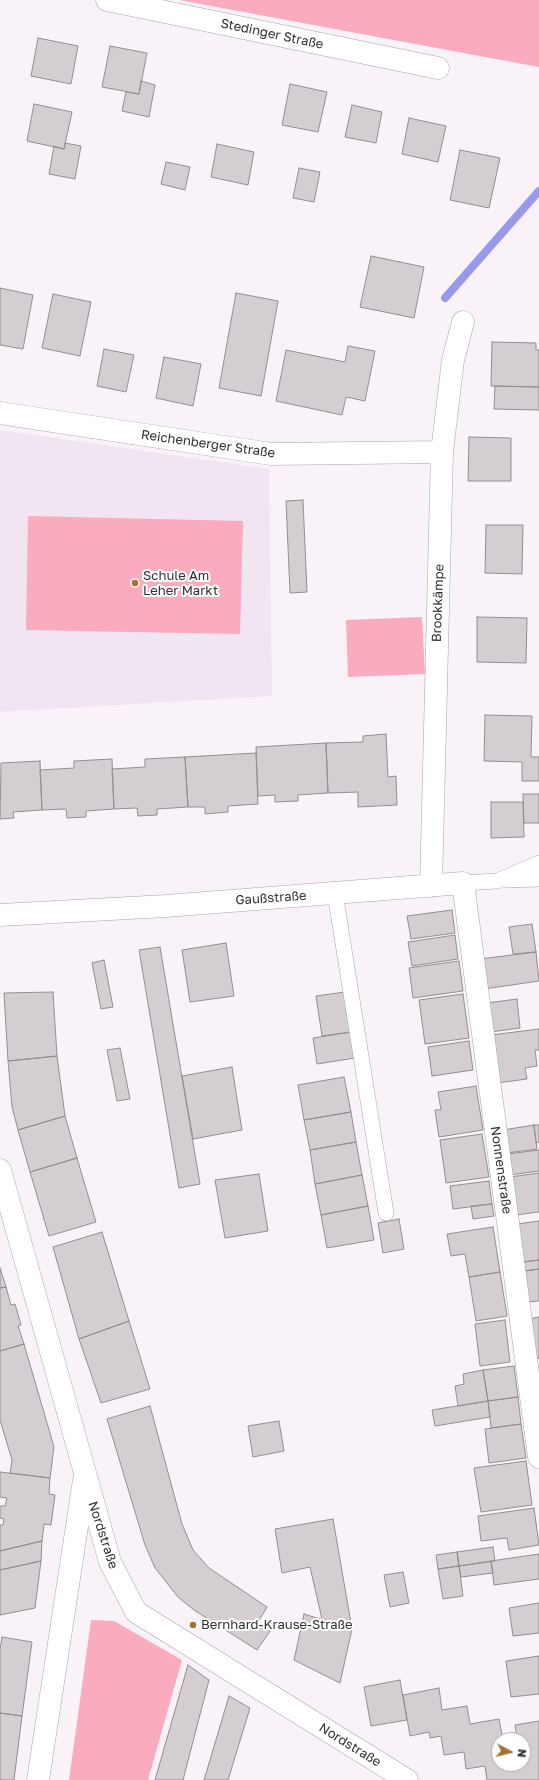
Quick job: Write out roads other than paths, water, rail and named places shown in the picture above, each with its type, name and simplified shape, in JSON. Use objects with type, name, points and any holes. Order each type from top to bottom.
[{"type":"street","name":"Stedinger Straße","points":[[107,0],[438,68]]},
{"type":"street","name":"Brookkämpe","points":[[431,886],[442,452],[453,360],[463,322]]},
{"type":"street","name":"Reichenberger Straße","points":[[0,413],[271,454],[442,452]]},
{"type":"street","name":"Gaußstraße","points":[[0,914],[166,906],[463,883]]},
{"type":"street","name":"Nonnenstraße","points":[[463,883],[539,1457]]},
{"type":"street","name":"Nordstraße","points":[[0,1170],[84,1474],[110,1562],[136,1612],[407,1780]]},
{"type":"street","points":[[38,1780],[84,1474]]},
{"type":"lane","name":"Gaußstraße","points":[[463,883],[497,881],[539,864]]},
{"type":"lane","points":[[497,881],[539,879]]},
{"type":"lane","points":[[335,893],[386,1213]]},
{"type":"waterway","points":[[445,298],[539,191]]},
{"type":"place","name":"Schule Am Leher Markt","points":[[135,583]]},
{"type":"place","name":"Bernhard-Krause-Straße","points":[[193,1625]]}]
